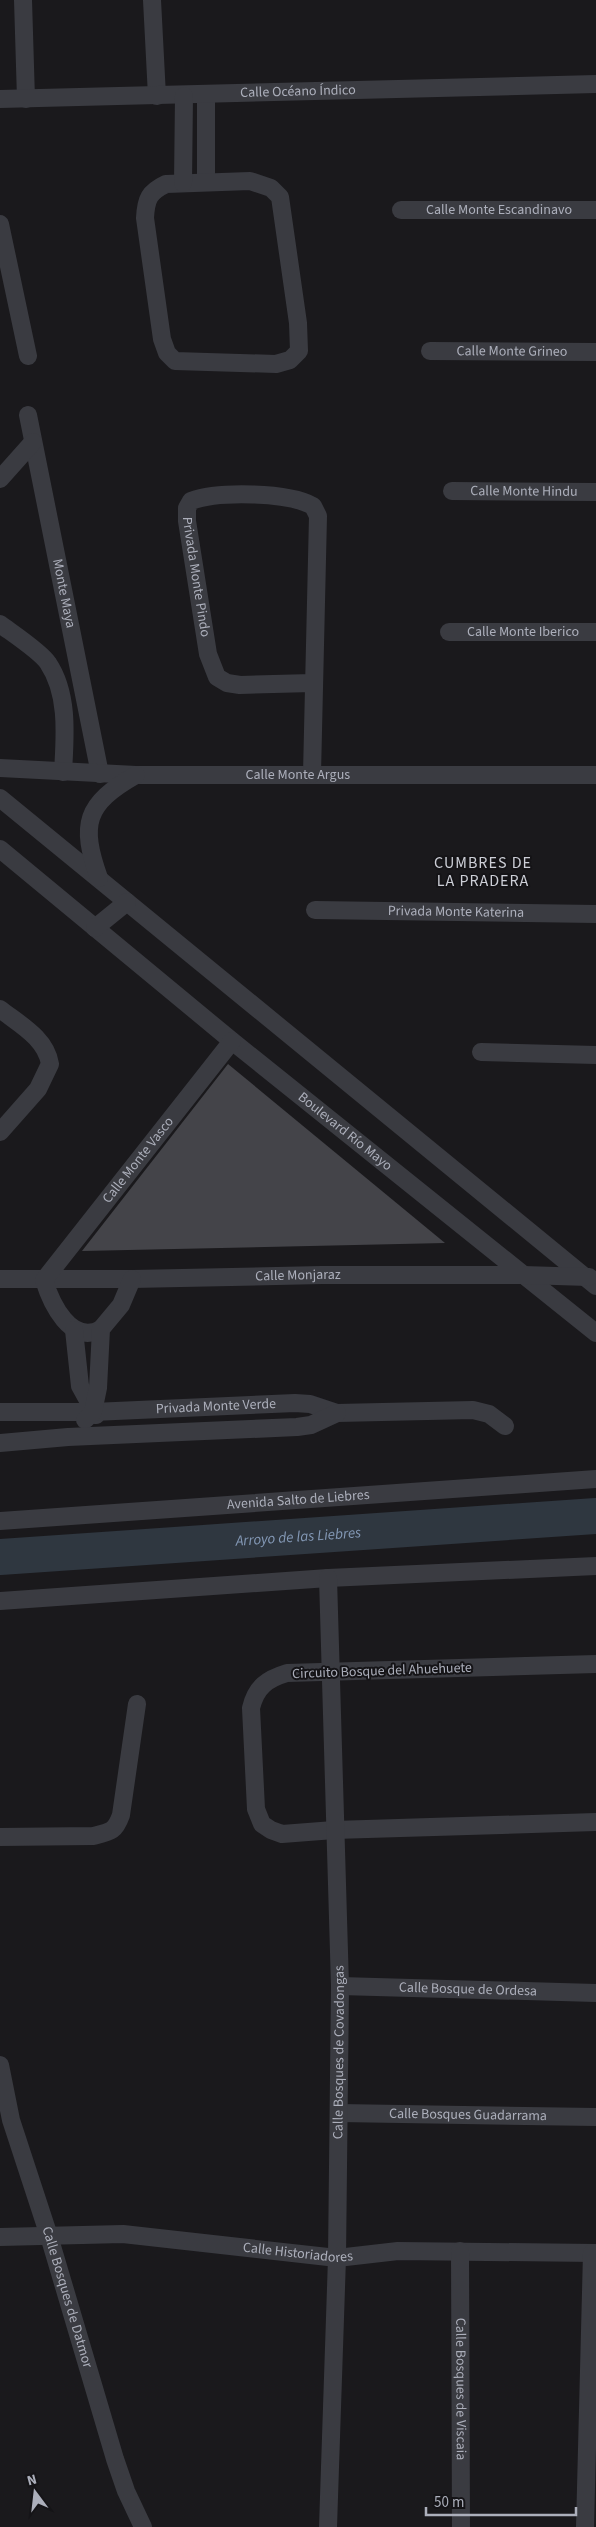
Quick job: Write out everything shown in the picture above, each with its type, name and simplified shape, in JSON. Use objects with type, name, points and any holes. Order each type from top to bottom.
[{"type":"street","points":[[23,0],[26,98]]},
{"type":"street","points":[[152,0],[157,96]]},
{"type":"street","name":"Calle Océano Índico","points":[[0,99],[184,96],[596,84]]},
{"type":"street","points":[[206,95],[206,182]]},
{"type":"street","points":[[183,183],[184,96]]},
{"type":"street","points":[[250,181],[270,188],[280,197],[300,339],[299,351],[290,360],[276,364],[188,363],[175,361],[167,353],[162,339],[145,218],[146,199],[153,190],[166,184],[206,182],[250,181]]},
{"type":"street","name":"Calle Monte Escandinavo","points":[[401,210],[596,210]]},
{"type":"street","points":[[0,224],[28,356]]},
{"type":"street","name":"Calle Monte Grineo","points":[[430,350],[596,352]]},
{"type":"street","name":"Monte Maya","points":[[28,415],[100,774]]},
{"type":"street","points":[[0,478],[33,442]]},
{"type":"street","name":"Calle Monte Hindu","points":[[452,491],[596,492]]},
{"type":"street","name":"Privada Monte Pindo","points":[[312,683],[240,685],[227,683],[217,677],[208,654],[187,521],[187,508],[191,501],[203,496],[220,495],[292,497],[313,506],[318,516],[319,531],[312,683],[312,774]]},
{"type":"street","points":[[0,624],[47,661],[59,689],[66,729],[63,772]]},
{"type":"street","name":"Calle Monte Iberico","points":[[449,632],[596,632]]},
{"type":"street","points":[[59,689],[82,682]]},
{"type":"street","name":"Calle Monte Argus","points":[[0,768],[136,775],[596,775]]},
{"type":"street","points":[[99,879],[90,854],[88,835],[92,814],[102,797],[136,775]]},
{"type":"street","points":[[0,798],[593,1280]]},
{"type":"street","name":"Boulevard Río Mayo","points":[[0,849],[232,1041],[596,1333]]},
{"type":"street","points":[[95,928],[127,902]]},
{"type":"street","name":"Privada Monte Katerina","points":[[315,910],[596,914]]},
{"type":"street","points":[[0,1009],[40,1041],[46,1048],[50,1064],[38,1089],[0,1132]]},
{"type":"street","name":"Calle Monte Vasco","points":[[44,1280],[232,1041]]},
{"type":"street","points":[[481,1052],[596,1055]]},
{"type":"street","name":"Calle Monjaraz","points":[[0,1279],[132,1280],[322,1275],[523,1275],[593,1280]]},
{"type":"street","points":[[44,1280],[58,1312],[74,1330],[88,1334],[101,1329],[121,1305],[132,1280]]},
{"type":"street","points":[[68,1437],[93,1412],[98,1388],[101,1329]]},
{"type":"street","points":[[74,1330],[80,1386],[93,1412],[117,1435]]},
{"type":"street","name":"Privada Monte Verde","points":[[0,1412],[93,1412],[295,1403],[310,1404],[337,1413],[472,1410],[489,1414],[505,1426]]},
{"type":"street","name":"Privada Monte Verde","points":[[0,1443],[68,1437],[297,1427],[312,1425],[337,1413]]},
{"type":"street","name":"Avenida Salto de Liebres","points":[[0,1521],[596,1479]]},
{"type":"street","points":[[0,1601],[328,1578],[596,1566]]},
{"type":"street","name":"Calle Bosques de Covadongas","points":[[328,1578],[340,1986],[337,2258],[328,2527]]},
{"type":"street","name":"Circuito Bosque del Ahuehuete","points":[[596,1664],[287,1673],[274,1677],[261,1685],[254,1694],[251,1708],[256,1809],[262,1824],[282,1834],[334,1830],[596,1822]]},
{"type":"street","points":[[0,1837],[93,1836],[108,1833],[116,1827],[121,1815],[137,1704]]},
{"type":"street","name":"Calle Bosque de Ordesa","points":[[340,1986],[596,1993]]},
{"type":"street","name":"Calle Bosques de Datmor","points":[[0,2065],[11,2120],[49,2236],[115,2459],[126,2491],[143,2527]]},
{"type":"street","name":"Calle Bosques Guadarrama","points":[[338,2113],[596,2117]]},
{"type":"street","name":"Calle Historiadores","points":[[0,2237],[123,2234],[337,2258],[398,2251],[594,2253]]},
{"type":"street","name":"Calle Bosques de Viscaia","points":[[460,2251],[461,2527]]},
{"type":"street","points":[[585,2527],[594,2253]]},
{"type":"building","points":[[228,1064],[445,1243],[82,1251]]},
{"type":"waterway","name":"Arroyo de las Liebres","points":[[0,1557],[596,1516]]},
{"type":"district","name":"CUMBRES DE LA PRADERA","points":[[483,872]]}]
